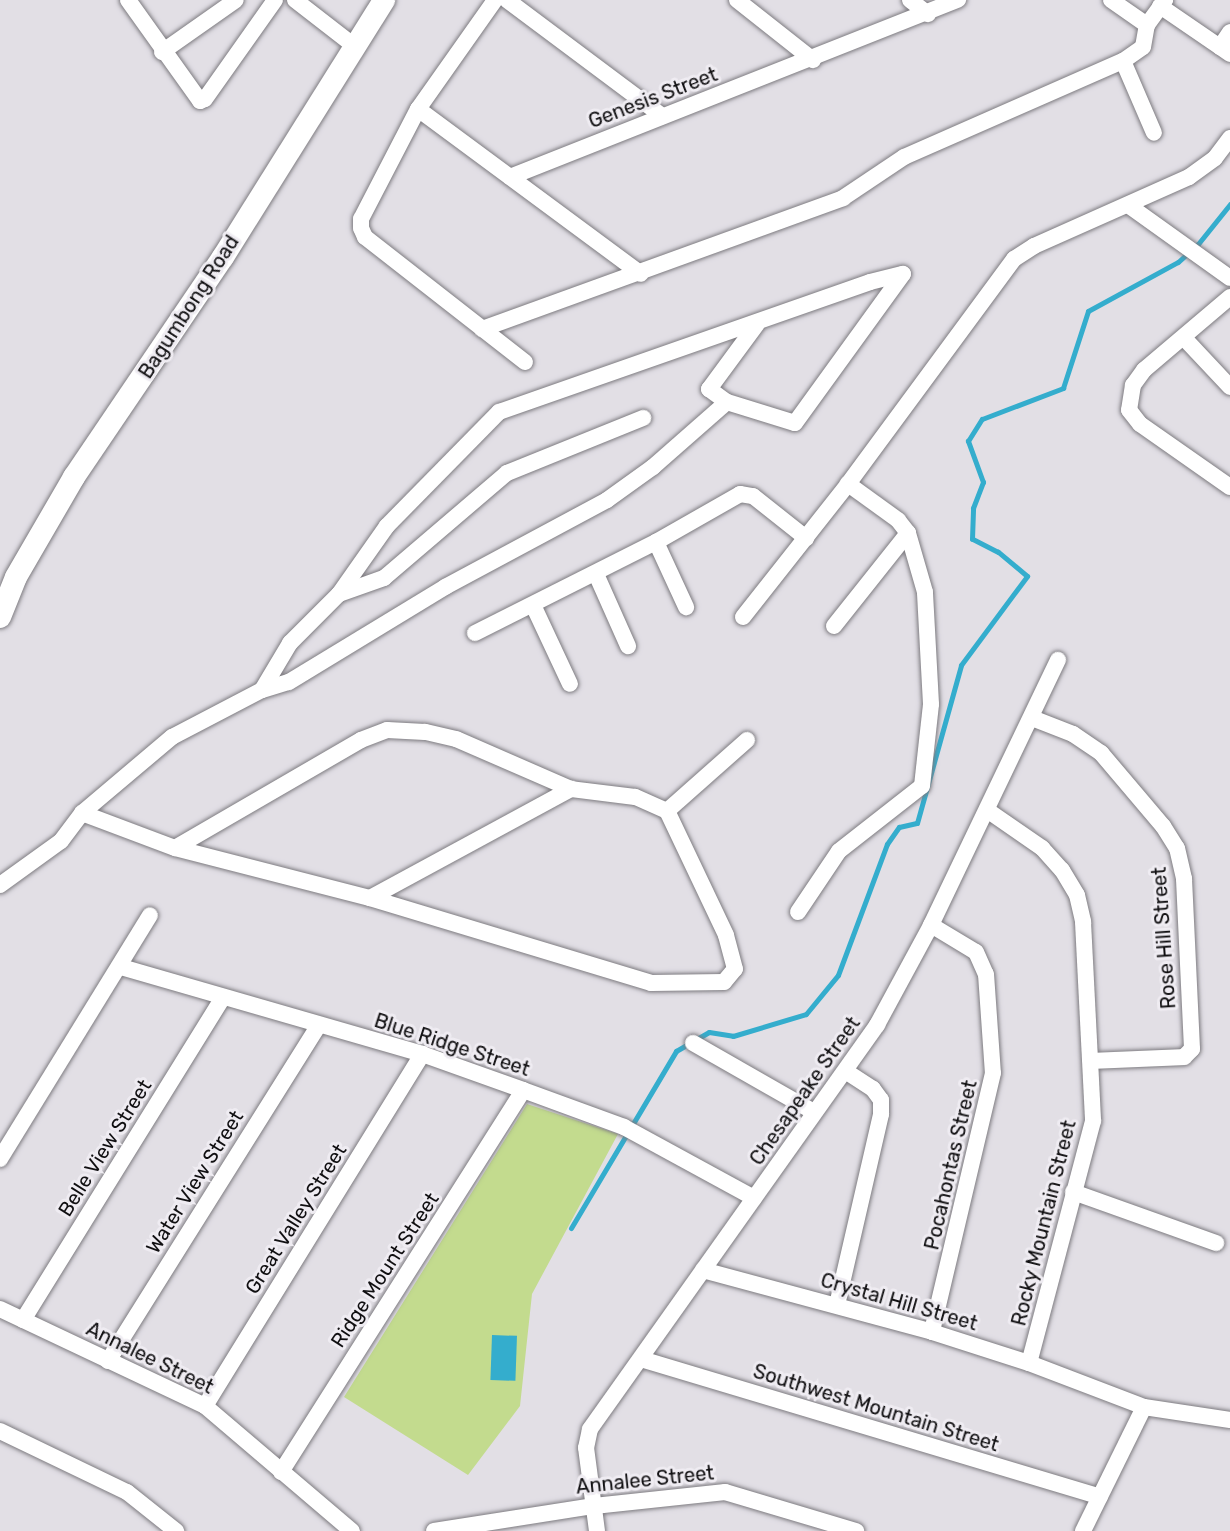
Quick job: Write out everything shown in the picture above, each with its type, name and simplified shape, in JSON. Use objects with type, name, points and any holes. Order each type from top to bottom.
[{"type":"main road","name":"Bagumbong Road","points":[[0,617],[16,577],[74,477],[223,257],[353,45],[384,0]]},
{"type":"street","points":[[128,0],[194,96],[205,99],[275,0]]},
{"type":"street","points":[[162,51],[236,0]]},
{"type":"street","points":[[295,0],[353,45]]},
{"type":"street","points":[[495,0],[418,110],[361,219],[361,228],[365,237],[525,362]]},
{"type":"street","points":[[507,0],[662,116]]},
{"type":"street","points":[[737,0],[813,60]]},
{"type":"street","points":[[910,0],[928,14]]},
{"type":"street","name":"Genesis Street","points":[[510,177],[662,116],[813,60],[958,0]]},
{"type":"street","points":[[1111,0],[1147,25]]},
{"type":"street","points":[[482,329],[819,209],[863,187],[904,157],[1123,61],[1143,46],[1147,25],[1162,3],[1225,51],[1230,32]]},
{"type":"street","points":[[1123,61],[1154,133]]},
{"type":"street","points":[[418,110],[641,274]]},
{"type":"street","points":[[743,617],[848,484],[1014,259],[1189,177],[1215,158],[1230,138]]},
{"type":"street","points":[[1128,205],[1230,278]]},
{"type":"street","points":[[262,690],[290,643],[339,594],[387,526],[499,412],[757,324],[870,282],[903,274],[795,423],[726,402],[710,389],[757,324]]},
{"type":"street","points":[[1230,297],[1185,339],[1144,370],[1133,385],[1129,410],[1140,424],[1230,487]]},
{"type":"street","points":[[1185,339],[1230,387]]},
{"type":"street","points":[[0,885],[61,841],[82,813],[172,737],[262,690],[290,682],[445,587],[607,500],[653,467],[726,402]]},
{"type":"street","points":[[339,594],[384,578],[507,473],[643,418]]},
{"type":"street","points":[[798,912],[839,851],[922,786],[931,704],[925,592],[908,532],[898,520],[848,484]]},
{"type":"street","points":[[476,633],[596,574],[740,494],[753,496],[806,538]]},
{"type":"street","points":[[834,626],[908,532]]},
{"type":"street","points":[[656,542],[686,607]]},
{"type":"street","points":[[596,574],[628,646]]},
{"type":"street","points":[[534,605],[570,684]]},
{"type":"street","name":"Chesapeake Street","points":[[597,1531],[586,1448],[590,1430],[877,1025],[931,925],[1058,660]]},
{"type":"street","name":"Rose Hill Street","points":[[1032,718],[1072,734],[1101,753],[1163,826],[1177,848],[1184,879],[1192,1049],[1184,1057],[1092,1061]]},
{"type":"street","points":[[82,813],[175,848],[370,898],[651,983],[724,982],[735,969],[734,957],[668,812],[634,797],[572,789],[456,739],[425,732],[387,730],[361,740],[175,848]]},
{"type":"street","points":[[668,812],[747,740]]},
{"type":"street","points":[[370,898],[572,789]]},
{"type":"street","name":"Rocky Mountain Street","points":[[987,810],[1042,848],[1077,894],[1083,922],[1092,1061],[1093,1121],[1029,1363]]},
{"type":"street","points":[[0,1160],[122,967],[150,915]]},
{"type":"street","name":"Pocahontas Street","points":[[931,925],[976,952],[986,974],[993,1074],[932,1332]]},
{"type":"street","name":"Blue Ridge Street","points":[[122,967],[318,1026],[422,1054],[523,1089],[624,1127],[754,1198]]},
{"type":"street","name":"Belle View Street","points":[[23,1320],[223,997]]},
{"type":"street","name":"Water View Street","points":[[108,1361],[318,1026]]},
{"type":"street","points":[[693,1043],[814,1112]]},
{"type":"street","name":"Great Valley Street","points":[[205,1406],[422,1054]]},
{"type":"street","points":[[837,1305],[881,1114],[881,1100],[873,1089],[844,1071]]},
{"type":"street","name":"Ridge Mount Street","points":[[281,1472],[523,1089]]},
{"type":"street","points":[[1073,1192],[1216,1243]]},
{"type":"street","name":"Crystal Hill Street","points":[[703,1270],[932,1332],[1029,1363],[1144,1407],[1182,1415],[1230,1420]]},
{"type":"street","name":"Annalee Street","points":[[0,1309],[205,1406],[352,1531]]},
{"type":"street","name":"Southwest Mountain Street","points":[[641,1359],[1100,1497]]},
{"type":"street","points":[[1083,1531],[1144,1407]]},
{"type":"street","points":[[0,1431],[127,1492],[176,1531]]},
{"type":"street","name":"Annalee Street","points":[[435,1531],[594,1506],[725,1492],[856,1531]]},
{"type":"green space","points":[[527,1104],[618,1134],[532,1294],[520,1406],[468,1475],[344,1397]]},
{"type":"water","points":[[492,1335],[517,1336],[515,1381],[490,1380]]},
{"type":"waterway","points":[[571,1228],[676,1051],[709,1032],[733,1036],[806,1014],[838,975],[887,844],[899,827],[917,823],[961,665],[1027,576],[998,552],[972,539],[973,508],[983,482],[968,441],[982,419],[1063,388],[1088,311],[1178,262],[1198,244],[1230,204]]}]
